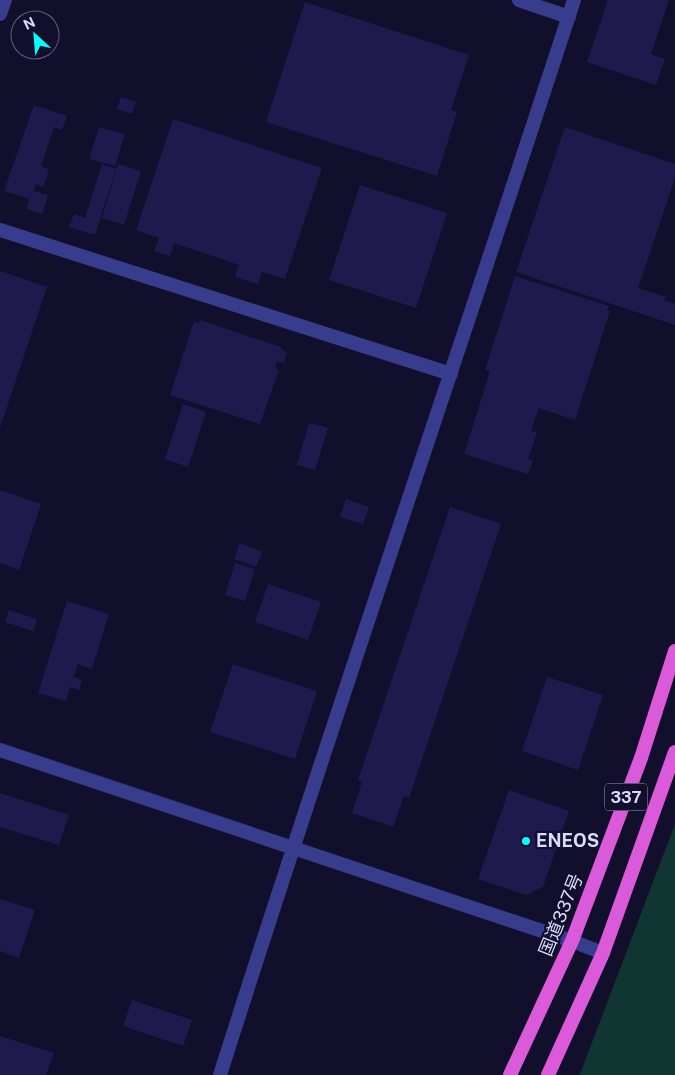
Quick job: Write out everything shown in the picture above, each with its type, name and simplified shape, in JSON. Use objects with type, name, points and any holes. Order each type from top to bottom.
[{"type":"highway","name":"国道337号","points":[[510,1075],[572,941],[641,758],[675,651]]},
{"type":"highway","name":"337","points":[[548,1075],[603,952],[675,752]]},
{"type":"street","points":[[0,14],[5,0]]},
{"type":"street","points":[[519,0],[569,16]]},
{"type":"street","points":[[220,1075],[292,848],[574,0]]},
{"type":"street","points":[[0,230],[451,374]]},
{"type":"street","points":[[0,750],[603,952]]},
{"type":"green space","points":[[675,824],[675,1075],[579,1075],[582,1069]]},
{"type":"building","points":[[608,0],[669,0],[651,54],[665,59],[656,85],[587,62]]},
{"type":"building","points":[[305,2],[469,55],[451,110],[457,112],[437,176],[266,122]]},
{"type":"building","points":[[121,97],[136,102],[132,114],[117,109]]},
{"type":"building","points":[[34,105],[67,116],[62,130],[54,127],[41,166],[49,169],[43,187],[36,184],[34,191],[48,195],[42,214],[26,209],[30,199],[4,191]]},
{"type":"building","points":[[173,119],[322,168],[285,279],[262,272],[258,284],[235,277],[239,265],[174,243],[170,256],[154,251],[159,238],[136,230]]},
{"type":"building","points":[[99,127],[125,134],[115,166],[89,159]]},
{"type":"building","points":[[565,127],[675,164],[675,178],[638,288],[666,297],[664,300],[675,304],[675,325],[516,272]]},
{"type":"building","points":[[102,164],[116,169],[95,235],[69,227],[74,214],[85,218]]},
{"type":"building","points":[[118,164],[141,171],[124,225],[102,218]]},
{"type":"building","points":[[360,185],[447,213],[416,308],[329,280]]},
{"type":"building","points":[[0,271],[47,287],[0,428]]},
{"type":"building","points":[[515,276],[609,306],[607,310],[610,311],[575,420],[539,408],[531,431],[537,432],[528,459],[533,460],[528,474],[464,454],[490,371],[485,370]]},
{"type":"building","points":[[200,320],[281,347],[281,349],[287,352],[284,363],[277,361],[275,368],[279,370],[260,424],[170,395],[194,321],[199,323]]},
{"type":"building","points":[[183,404],[206,412],[188,467],[165,459]]},
{"type":"building","points":[[309,423],[328,428],[315,470],[297,465]]},
{"type":"building","points":[[0,490],[41,504],[19,570],[0,563]]},
{"type":"building","points":[[346,499],[369,507],[363,524],[340,517]]},
{"type":"building","points":[[450,507],[501,524],[409,798],[404,796],[393,827],[352,813],[362,782],[358,780]]},
{"type":"building","points":[[240,543],[262,552],[256,567],[234,559]]},
{"type":"building","points":[[235,563],[255,569],[245,601],[225,595]]},
{"type":"building","points":[[268,584],[321,602],[308,640],[255,622]]},
{"type":"building","points":[[67,601],[109,614],[92,669],[78,664],[74,677],[82,680],[79,690],[70,687],[66,701],[38,693]]},
{"type":"building","points":[[9,610],[37,619],[33,631],[5,622]]},
{"type":"building","points":[[233,664],[317,691],[295,759],[210,732]]},
{"type":"building","points":[[547,677],[603,695],[578,770],[522,751]]},
{"type":"building","points":[[509,790],[569,811],[543,887],[526,895],[478,879]]},
{"type":"building","points":[[0,793],[69,815],[59,845],[0,827]]},
{"type":"building","points":[[0,899],[35,910],[19,958],[0,951]]},
{"type":"building","points":[[132,1000],[192,1020],[183,1046],[123,1026]]},
{"type":"building","points":[[0,1036],[54,1053],[46,1075],[0,1075]]},
{"type":"place","name":"ENEOS","points":[[526,841]]}]
